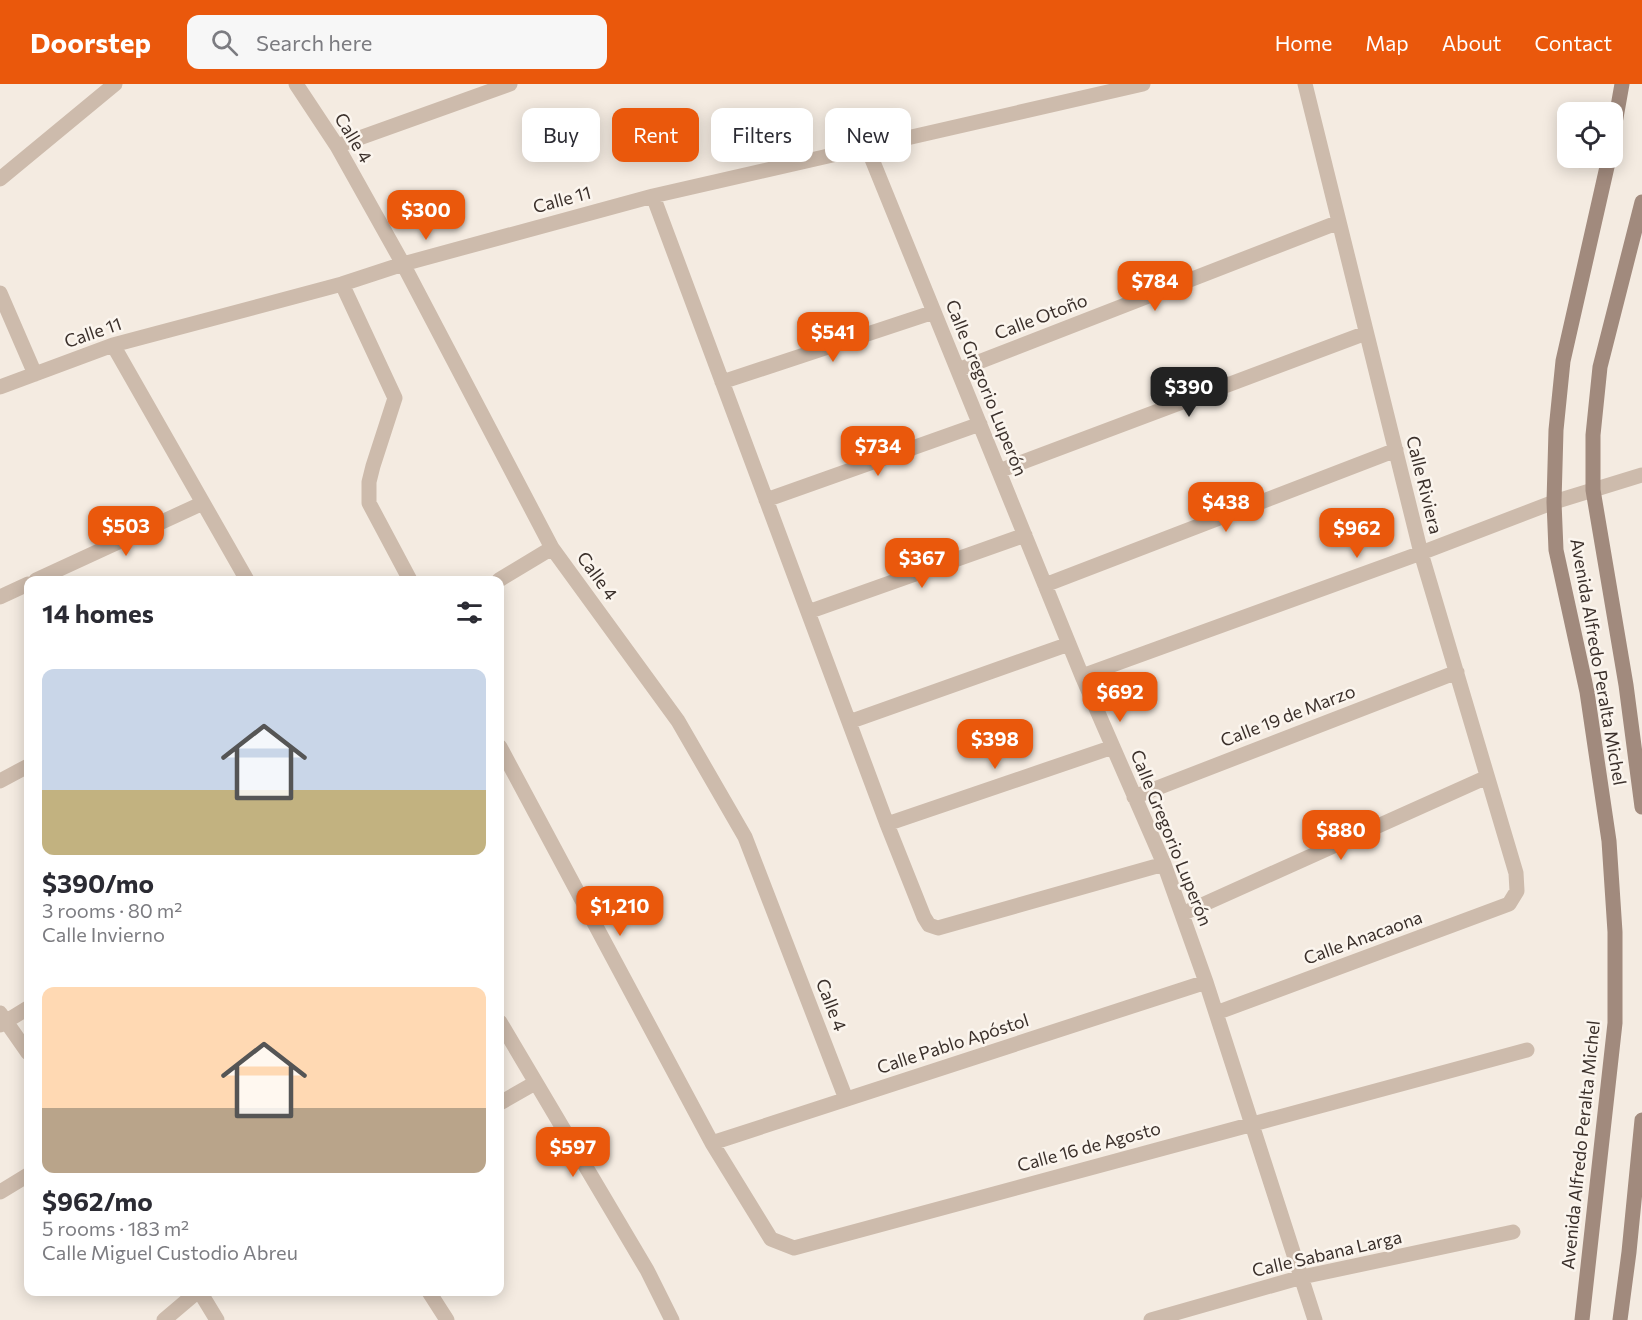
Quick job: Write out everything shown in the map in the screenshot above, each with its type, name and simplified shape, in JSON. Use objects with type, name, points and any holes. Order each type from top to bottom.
[{"type":"main road","points":[[1619,102],[1623,84]]},
{"type":"main road","name":"Avenida Alfredo Peralta Michel","points":[[1582,1320],[1615,1023],[1615,932],[1607,830],[1587,692],[1556,550],[1554,502],[1556,430],[1563,361],[1607,168]]},
{"type":"main road","name":"Avenida Alfredo Peralta Michel","points":[[1642,202],[1600,367],[1593,435],[1593,490],[1626,685],[1642,807]]},
{"type":"main road","points":[[1620,1320],[1642,1120]]},
{"type":"street","points":[[0,179],[115,84]]},
{"type":"street","name":"Calle 4","points":[[296,84],[337,146],[404,264],[552,548],[678,721],[745,837],[846,1099]]},
{"type":"street","points":[[337,146],[510,84]]},
{"type":"street","name":"Calle 11","points":[[911,137],[1143,84]]},
{"type":"street","name":"Calle Riviera","points":[[1305,84],[1421,554],[1516,873],[1517,891]]},
{"type":"street","name":"Calle 11","points":[[0,387],[113,345],[342,284],[404,264],[653,196],[825,157]]},
{"type":"street","name":"Calle Gregorio Luperón","points":[[873,162],[1082,676],[1164,864],[1206,982],[1315,1320]]},
{"type":"street","points":[[653,196],[887,824],[929,925],[938,928],[1164,864]]},
{"type":"street","name":"Calle Otoño","points":[[958,370],[1339,222]]},
{"type":"street","points":[[342,284],[395,398],[369,482],[369,503],[408,576]]},
{"type":"street","points":[[0,293],[35,374]]},
{"type":"street","points":[[722,382],[934,312]]},
{"type":"street","points":[[999,471],[1366,333]]},
{"type":"street","points":[[113,345],[245,576]]},
{"type":"street","points":[[766,500],[980,424]]},
{"type":"street","points":[[1045,585],[1396,450]]},
{"type":"street","points":[[1082,676],[1421,554],[1554,502],[1642,475]]},
{"type":"street","points":[[45,576],[203,503]]},
{"type":"street","points":[[808,612],[1025,534]]},
{"type":"street","points":[[504,577],[552,548]]},
{"type":"street","points":[[0,597],[24,586]]},
{"type":"street","points":[[849,722],[1069,644]]},
{"type":"street","name":"Calle 19 de Marzo","points":[[1134,797],[1456,672]]},
{"type":"street","points":[[887,824],[1113,747]]},
{"type":"street","name":"Calle 16 de Agosto","points":[[504,754],[712,1143],[771,1239],[794,1248],[1527,1050]]},
{"type":"street","points":[[0,781],[24,768]]},
{"type":"street","points":[[1182,914],[1487,777]]},
{"type":"street","name":"Calle Anacaona","points":[[1216,1013],[1509,904],[1517,891]]},
{"type":"street","name":"Calle Pablo Apóstol","points":[[712,1143],[1206,982]]},
{"type":"street","points":[[24,1010],[2,1020],[24,1048]]},
{"type":"street","points":[[504,1029],[648,1270],[672,1320]]},
{"type":"street","points":[[504,1101],[535,1083]]},
{"type":"street","points":[[0,1192],[24,1177]]},
{"type":"street","name":"Calle Sabana Larga","points":[[1151,1320],[1302,1277],[1513,1232]]},
{"type":"street","points":[[164,1320],[194,1296]]},
{"type":"street","points":[[202,1296],[218,1320]]},
{"type":"street","points":[[432,1296],[447,1320]]}]
